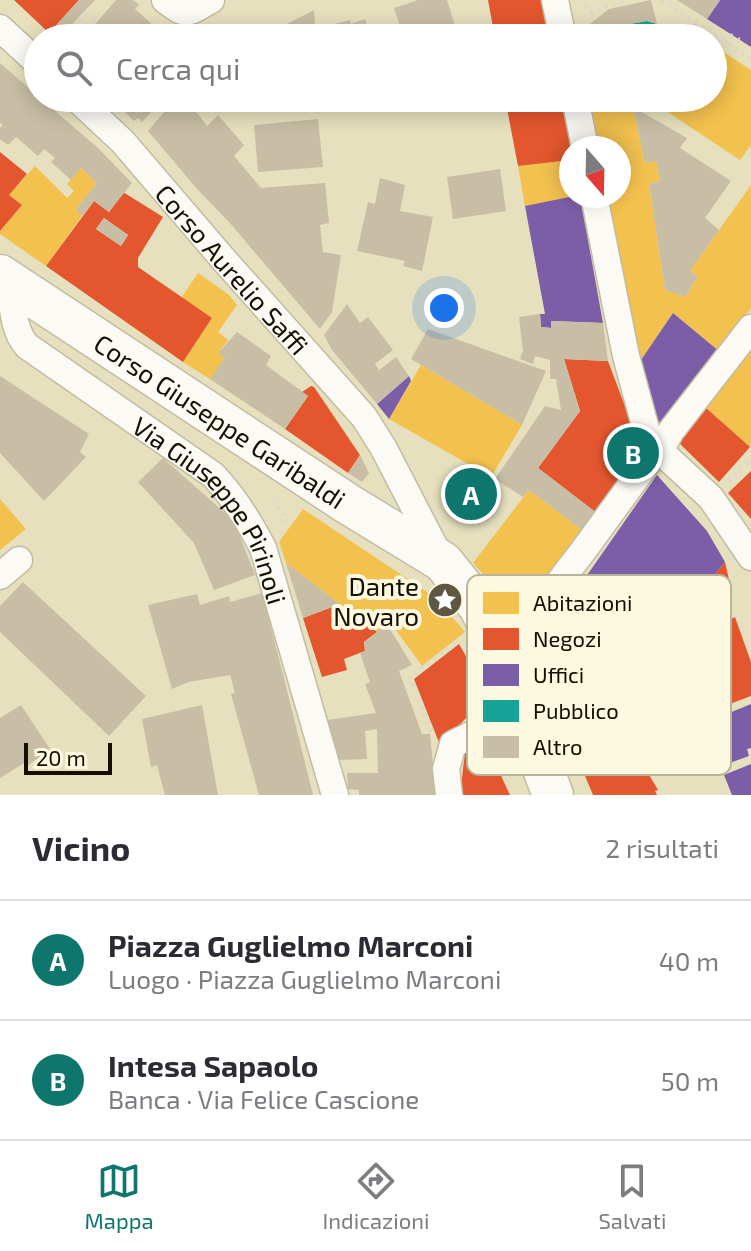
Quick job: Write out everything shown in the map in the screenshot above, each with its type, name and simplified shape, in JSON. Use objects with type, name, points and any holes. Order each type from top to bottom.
[{"type":"main road","name":"Corso Giuseppe Garibaldi","points":[[5,279],[348,504],[443,562],[467,592]]},
{"type":"main road","name":"Corso Giuseppe Garibaldi","points":[[545,775],[553,795]]},
{"type":"street","points":[[165,0],[187,13],[211,0]]},
{"type":"street","points":[[558,1],[561,24]]},
{"type":"street","points":[[0,28],[24,50]]},
{"type":"street","name":"Corso Aurelio Saffi","points":[[91,112],[123,142],[364,417],[443,562]]},
{"type":"street","points":[[578,112],[583,136]]},
{"type":"street","points":[[596,208],[626,356],[657,453],[711,498],[751,557]]},
{"type":"street","name":"Via Giuseppe Pirinoli","points":[[5,279],[15,323],[27,346],[213,475],[252,526],[263,548],[335,795]]},
{"type":"street","points":[[565,575],[751,328]]},
{"type":"street","points":[[447,782],[453,744],[467,737]]},
{"type":"path","points":[[585,0],[591,12],[626,0]]},
{"type":"path","points":[[662,0],[698,24]]},
{"type":"path","points":[[77,24],[87,13],[84,11]]},
{"type":"path","points":[[90,24],[94,19],[98,22]]},
{"type":"path","points":[[727,42],[731,36],[743,42]]},
{"type":"path","points":[[727,44],[751,59]]},
{"type":"path","points":[[730,480],[751,459]]},
{"type":"path","points":[[274,500],[285,517]]},
{"type":"path","points":[[447,782],[410,677],[467,634]]},
{"type":"building: Abitazioni","points":[[727,54],[751,70],[751,145],[740,160],[668,112],[727,112]]},
{"type":"building: Abitazioni","points":[[593,112],[634,112],[645,163],[656,161],[660,181],[649,183],[665,290],[685,297],[698,277],[690,271],[751,185],[751,308],[720,352],[673,313],[641,360],[609,208],[631,208],[631,136],[597,136]]},
{"type":"building: Abitazioni","points":[[559,161],[559,199],[525,206],[518,166]]},
{"type":"building: Abitazioni","points":[[35,166],[67,198],[74,191],[67,184],[81,168],[97,183],[76,209],[82,216],[46,266],[0,234],[22,205],[9,195]]},
{"type":"building: Abitazioni","points":[[198,273],[229,295],[237,305],[218,332],[228,340],[218,353],[225,357],[210,379],[183,362],[212,318],[181,298]]},
{"type":"building: Abitazioni","points":[[751,350],[751,445],[750,447],[705,407]]},
{"type":"building: Abitazioni","points":[[421,365],[522,425],[491,477],[389,419]]},
{"type":"building: Abitazioni","points":[[529,490],[583,531],[547,575],[484,575],[473,563]]},
{"type":"building: Abitazioni","points":[[0,499],[26,529],[0,550]]},
{"type":"building: Abitazioni","points":[[303,509],[436,598],[465,632],[422,666],[393,626],[403,620],[387,617],[377,632],[341,605],[286,563],[279,542]]},
{"type":"building: Negozi","points":[[14,0],[79,0],[57,24],[39,24]]},
{"type":"building: Negozi","points":[[488,0],[542,0],[546,24],[492,24]]},
{"type":"building: Negozi","points":[[508,112],[564,112],[568,136],[559,136],[559,161],[518,166]]},
{"type":"building: Negozi","points":[[0,152],[27,174],[9,195],[22,205],[0,231]]},
{"type":"building: Negozi","points":[[123,192],[163,217],[138,258],[138,267],[212,318],[183,362],[46,266],[94,201],[109,212]],"holes":[[[104,218],[128,235],[121,246],[96,229]]]},
{"type":"building: Negozi","points":[[564,359],[608,361],[643,454],[598,514],[538,468],[580,411]]},
{"type":"building: Negozi","points":[[311,386],[360,455],[348,473],[285,429],[308,396],[302,392]]},
{"type":"building: Negozi","points":[[705,407],[750,447],[719,482],[677,441]]},
{"type":"building: Negozi","points":[[751,471],[751,519],[728,493]]},
{"type":"building: Negozi","points":[[725,562],[728,575],[714,575]]},
{"type":"building: Negozi","points":[[340,604],[377,632],[364,642],[365,651],[344,659],[347,670],[322,677],[303,618]]},
{"type":"building: Negozi","points":[[735,617],[751,662],[751,696],[731,704],[731,619]]},
{"type":"building: Negozi","points":[[459,644],[467,658],[467,717],[440,745],[414,679]]},
{"type":"building: Negozi","points":[[465,752],[467,775],[501,775],[510,795],[460,795]]},
{"type":"building: Negozi","points":[[585,775],[649,775],[658,790],[655,791],[657,795],[593,795]]},
{"type":"building: Uffici","points":[[720,0],[751,0],[751,47],[727,32],[727,24],[715,24],[707,19]]},
{"type":"building: Uffici","points":[[559,199],[559,208],[582,208],[603,323],[551,321],[551,328],[541,327],[540,314],[545,314],[525,206]]},
{"type":"building: Uffici","points":[[673,313],[720,352],[665,422],[659,422],[654,419],[641,360]]},
{"type":"building: Uffici","points":[[409,376],[411,381],[389,419],[377,404]]},
{"type":"building: Uffici","points":[[657,475],[707,531],[725,562],[714,575],[587,575]]},
{"type":"building: Uffici","points":[[751,704],[749,756],[731,763],[731,712]]},
{"type":"building: Uffici","points":[[751,764],[751,795],[732,795],[724,775],[731,775],[731,772]]},
{"type":"building: Pubblico","points":[[647,21],[657,24],[630,24]]},
{"type":"building: Altro","points":[[79,0],[95,0],[72,24],[57,24]]},
{"type":"building: Altro","points":[[116,0],[133,0],[139,5],[135,9],[152,24],[95,24]]},
{"type":"building: Altro","points":[[418,0],[447,0],[455,24],[399,24],[394,8]]},
{"type":"building: Altro","points":[[651,0],[657,24],[647,21],[590,24],[609,9]]},
{"type":"building: Altro","points":[[677,0],[720,0],[707,19]]},
{"type":"building: Altro","points":[[314,10],[315,24],[287,24]]},
{"type":"building: Altro","points":[[0,63],[24,84],[24,112],[56,112],[132,183],[109,212],[94,201],[82,216],[76,209],[97,183],[81,168],[71,180],[51,162],[55,158],[44,149],[38,156],[16,137],[8,145],[0,139],[3,125],[0,123]]},
{"type":"building: Altro","points":[[125,112],[151,112],[142,122],[138,118],[134,121]]},
{"type":"building: Altro","points":[[164,112],[196,112],[207,126],[218,115],[244,145],[234,156],[261,188],[325,183],[329,223],[320,225],[323,252],[341,255],[332,312],[320,329],[229,222],[148,131]]},
{"type":"building: Altro","points":[[634,112],[642,112],[687,138],[680,148],[731,181],[705,218],[719,230],[690,271],[698,277],[685,297],[665,290],[649,183],[660,181],[656,161],[645,163]]},
{"type":"building: Altro","points":[[318,119],[323,167],[258,172],[254,125]]},
{"type":"building: Altro","points":[[500,169],[506,211],[453,219],[447,177]]},
{"type":"building: Altro","points":[[380,178],[405,185],[400,211],[433,217],[422,271],[403,266],[405,261],[357,251],[368,202],[375,204]]},
{"type":"building: Altro","points":[[104,218],[128,235],[121,246],[96,229]]},
{"type":"building: Altro","points":[[347,304],[360,323],[368,317],[393,350],[375,364],[379,370],[396,357],[409,376],[377,404],[332,350],[324,335]]},
{"type":"building: Altro","points":[[540,314],[541,327],[551,328],[551,321],[603,323],[608,361],[564,359],[580,411],[538,468],[598,514],[583,531],[529,490],[523,497],[495,479],[545,406],[561,410],[556,379],[550,379],[550,360],[535,356],[533,364],[520,359],[523,351],[519,317]]},
{"type":"building: Altro","points":[[428,329],[546,371],[522,425],[411,359]]},
{"type":"building: Altro","points":[[237,332],[271,356],[266,365],[308,396],[285,429],[210,379],[225,357],[218,353]]},
{"type":"building: Altro","points":[[0,376],[89,434],[80,452],[86,457],[44,501],[0,453]]},
{"type":"building: Altro","points":[[360,455],[369,473],[362,482],[348,473]]},
{"type":"building: Altro","points":[[163,458],[234,521],[255,575],[214,590],[194,543],[138,482]]},
{"type":"building: Altro","points":[[286,563],[340,604],[303,618]]},
{"type":"building: Altro","points":[[23,582],[146,696],[109,736],[0,632],[0,606]]},
{"type":"building: Altro","points":[[262,593],[313,795],[259,795],[231,694],[235,693],[230,675],[189,682],[172,689],[148,605],[197,594],[200,605],[229,596],[230,602]]},
{"type":"building: Altro","points":[[385,621],[412,665],[399,671],[422,734],[430,734],[436,795],[359,795],[359,790],[348,789],[347,773],[378,773],[377,729],[365,731],[367,759],[339,760],[327,720],[376,713],[365,684],[370,682],[360,653],[365,651],[364,642]]},
{"type":"building: Altro","points":[[21,705],[50,749],[26,767],[24,763],[0,778],[0,718]]},
{"type":"building: Altro","points":[[202,705],[218,795],[165,795],[157,765],[151,767],[142,719]]},
{"type":"place","name":"Intesa Sapaolo","points":[[633,453]]},
{"type":"place","name":"Piazza Guglielmo Marconi","points":[[471,494]]},
{"type":"place","name":"Dante Novaro","points":[[445,600]]}]
